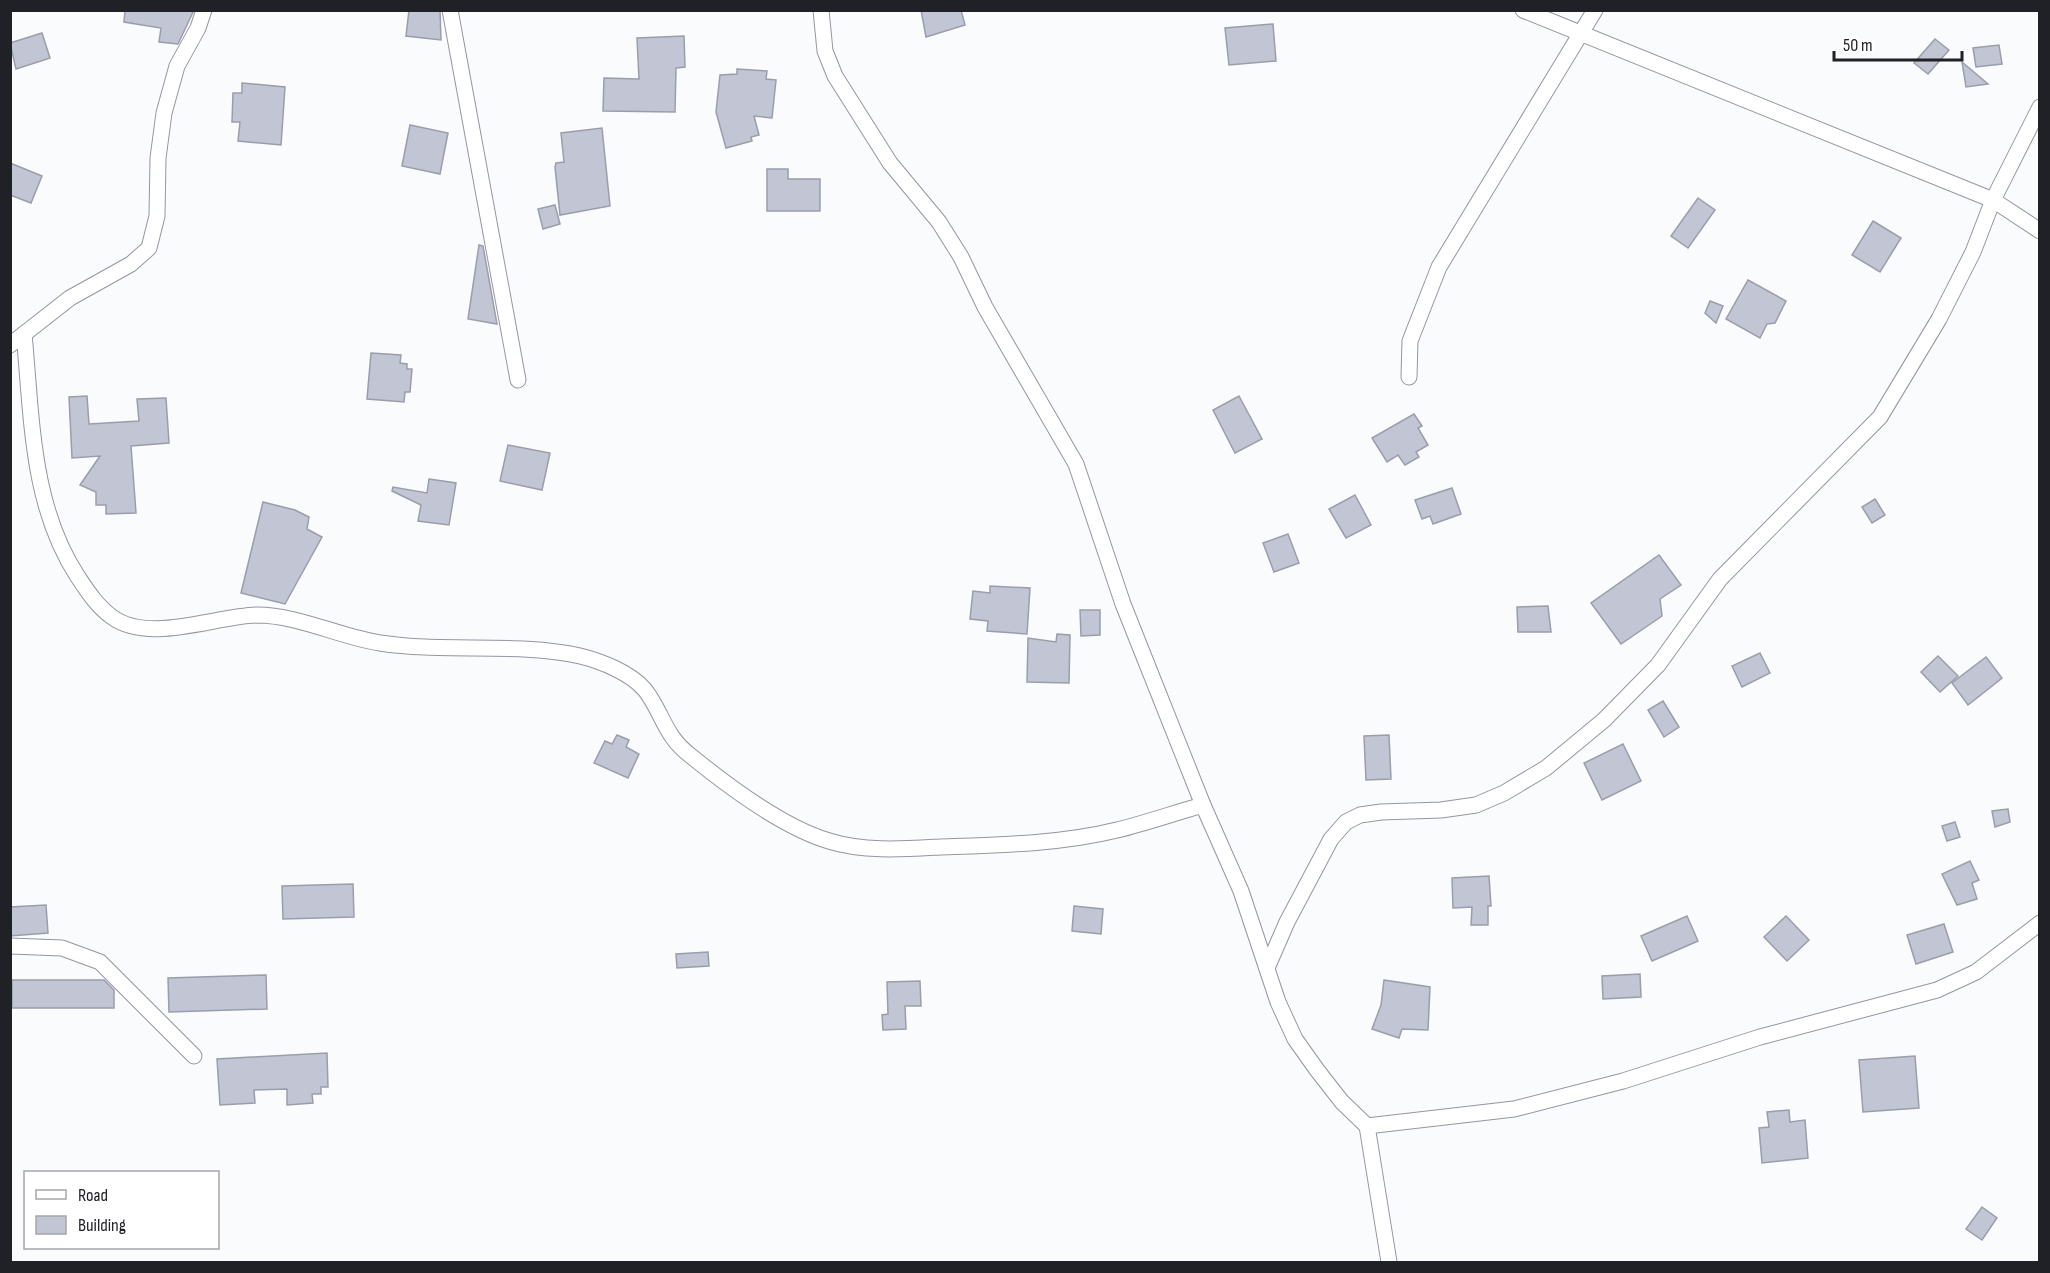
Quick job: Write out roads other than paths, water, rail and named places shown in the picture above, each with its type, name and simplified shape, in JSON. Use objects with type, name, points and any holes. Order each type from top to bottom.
[{"type":"street","points":[[10,345],[70,298],[131,264],[149,248],[157,216],[158,158],[164,113],[177,66],[198,28],[204,10]]},
{"type":"street","points":[[450,10],[518,380]]},
{"type":"street","points":[[821,10],[825,51],[835,76],[890,163],[939,222],[961,257],[985,307],[1076,464],[1123,604],[1240,891],[1278,1002],[1295,1039],[1342,1102],[1367,1126],[1389,1263]]},
{"type":"street","points":[[1522,10],[1993,200],[2040,231]]},
{"type":"street","points":[[1409,377],[1410,340],[1439,267],[1583,34],[1595,10]]},
{"type":"street","points":[[1268,968],[1287,922],[1330,839],[1346,822],[1360,815],[1442,810],[1476,805],[1504,793],[1546,768],[1604,720],[1658,665],[1720,579],[1880,417],[1944,310],[1973,252],[1993,200],[2040,107]]},
{"type":"street","points":[[24,334],[38,480],[53,532],[92,598],[124,624],[151,628],[259,615],[377,643],[423,648],[521,651],[581,656],[615,668],[644,688],[666,732],[686,753],[729,786],[783,820],[828,841],[863,848],[910,849],[1026,843],[1114,831],[1203,805]]},
{"type":"street","points":[[1367,1126],[1514,1109],[1623,1081],[1760,1037],[1937,990],[1976,972],[2040,923]]},
{"type":"street","points":[[10,946],[62,948],[100,962],[194,1056]]}]
